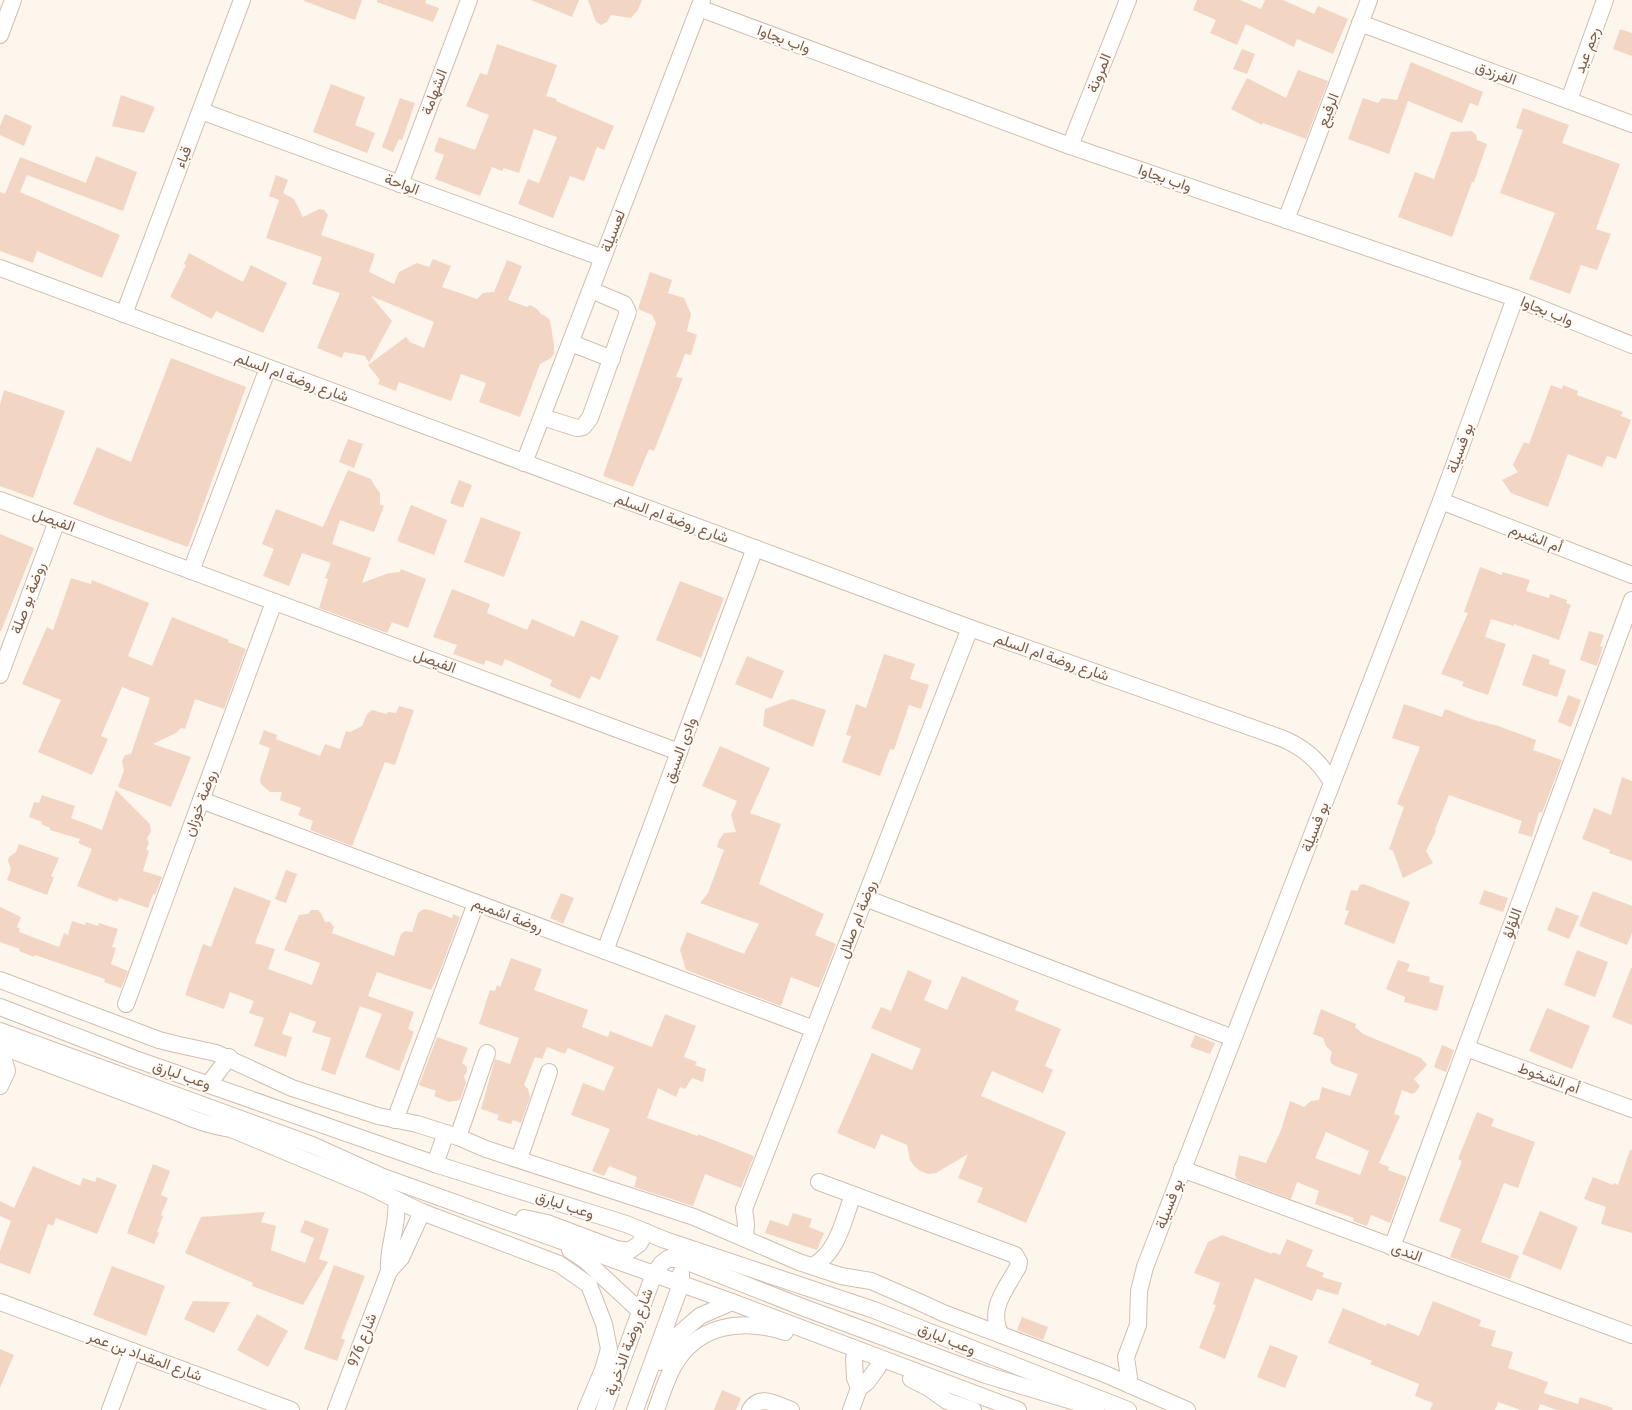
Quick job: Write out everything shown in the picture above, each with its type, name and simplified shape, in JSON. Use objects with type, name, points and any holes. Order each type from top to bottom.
[{"type":"street","points":[[0,35],[13,0]]},
{"type":"street","name":"قباء","points":[[124,314],[242,0]]},
{"type":"street","name":"الشهامة","points":[[400,184],[469,0]]},
{"type":"street","name":"المرونة","points":[[1070,146],[1128,0]]},
{"type":"street","name":"الرفيع","points":[[1286,220],[1369,0]]},
{"type":"street","name":"رجم عيد","points":[[1569,100],[1605,0]]},
{"type":"street","name":"واب بجاوا","points":[[700,4],[1070,146],[1515,298],[1632,345]]},
{"type":"street","name":"لعسيلة","points":[[524,463],[700,4]]},
{"type":"street","name":"الفرزدق","points":[[1360,23],[1632,124]]},
{"type":"street","name":"الواحة","points":[[201,111],[603,258]]},
{"type":"street","name":"شارع روضة ام السلم","points":[[0,268],[970,628],[1292,742],[1319,763],[1332,782]]},
{"type":"street","points":[[542,417],[572,428],[583,427],[590,418],[628,316],[627,307],[620,302],[591,290]]},
{"type":"street","name":"بو فسيلة","points":[[1130,1385],[1126,1357],[1138,1326],[1141,1279],[1440,501],[1515,298]]},
{"type":"street","points":[[570,343],[612,359]]},
{"type":"street","points":[[191,571],[268,368]]},
{"type":"street","name":"الفيصل","points":[[0,500],[679,752]]},
{"type":"street","name":"أم الشبرم","points":[[1440,501],[1632,575]]},
{"type":"street","name":"روضة بو صلة","points":[[0,675],[57,521]]},
{"type":"street","name":"وادى السيق","points":[[605,951],[755,548]]},
{"type":"street","name":"اللؤلؤ","points":[[1392,1247],[1632,600]]},
{"type":"street","name":"روضة خوزان","points":[[126,1004],[274,602]]},
{"type":"street","name":"روضة ام صلال","points":[[744,1209],[970,628]]},
{"type":"street","name":"روضة اشميم","points":[[201,800],[814,1029]]},
{"type":"street","points":[[865,898],[1234,1038]]},
{"type":"street","points":[[395,1120],[476,903]]},
{"type":"street","points":[[0,980],[175,1044],[208,1050],[229,1057],[287,1086],[378,1116],[417,1124],[452,1135],[486,1150],[686,1214],[813,1266],[841,1276],[871,1282],[943,1313],[1105,1374],[1187,1410]]},
{"type":"street","points":[[109,1021],[115,1010],[126,1004],[132,1016],[131,1029]]},
{"type":"street","name":"وعب لبارق","points":[[0,1007],[135,1059],[435,1164],[626,1224],[653,1235],[874,1310],[1128,1410]]},
{"type":"street","name":"وعب لبارق","points":[[0,1031],[312,1145],[383,1177],[732,1302],[1018,1410]]},
{"type":"street","points":[[32,1059],[3,1078],[0,1047],[179,1113],[207,1125],[231,1129],[366,1185],[422,1212],[559,1264],[589,1285],[604,1324],[609,1349],[603,1370],[586,1410]]},
{"type":"street","name":"أم الشخوط","points":[[1466,1048],[1632,1109]]},
{"type":"street","points":[[435,1164],[452,1135],[487,1053]]},
{"type":"street","points":[[208,1085],[229,1057]]},
{"type":"street","points":[[519,1159],[549,1072]]},
{"type":"street","points":[[179,1113],[197,1104]]},
{"type":"street","name":"الندى","points":[[1182,1170],[1632,1335]]},
{"type":"street","points":[[819,1182],[1015,1255],[1019,1262],[1018,1267],[1000,1299],[996,1312],[997,1328],[1001,1335]]},
{"type":"street","points":[[813,1266],[826,1257],[834,1244],[853,1195]]},
{"type":"street","name":"شارع 976","points":[[336,1410],[388,1271],[389,1255],[396,1222],[396,1200]]},
{"type":"street","points":[[461,1204],[547,1223],[616,1249],[630,1251],[653,1235],[674,1259],[682,1275],[681,1284]]},
{"type":"street","points":[[723,1229],[744,1209]]},
{"type":"street","points":[[744,1209],[745,1238]]},
{"type":"street","name":"شارع 976","points":[[388,1271],[401,1258],[422,1212]]},
{"type":"street","points":[[549,1236],[585,1260],[641,1312]]},
{"type":"street","points":[[654,1274],[662,1263],[669,1258],[674,1259],[986,1375],[1082,1404],[1118,1410]]},
{"type":"street","name":"شارع روضة الذخرية","points":[[604,1410],[654,1274]]},
{"type":"street","name":"شارع روضة الذخرية","points":[[635,1410],[681,1284]]},
{"type":"street","points":[[874,1310],[901,1295]]},
{"type":"street","name":"شارع المقداد بن عمر","points":[[0,1302],[291,1410]]},
{"type":"street","points":[[646,1382],[679,1334],[700,1316],[732,1302]]},
{"type":"street","points":[[656,1410],[668,1378],[681,1355],[700,1338],[724,1327],[750,1325],[768,1327],[913,1380],[947,1401],[973,1410]]},
{"type":"street","points":[[110,1410],[132,1351]]},
{"type":"street","points":[[1105,1374],[1114,1364],[1126,1357]]},
{"type":"street","points":[[854,1358],[855,1378],[859,1388]]},
{"type":"street","points":[[852,1410],[859,1388],[867,1382],[878,1367]]},
{"type":"street","points":[[750,1410],[754,1404],[764,1400],[791,1410]]},
{"type":"building","points":[[304,0],[362,0],[355,20]]},
{"type":"building","points":[[377,0],[426,0],[425,3],[439,8],[433,22],[377,2]]},
{"type":"building","points":[[531,0],[579,0],[572,17]]},
{"type":"building","points":[[588,0],[642,0],[638,10],[631,18],[611,15],[607,22],[601,25],[596,22]]},
{"type":"building","points":[[1197,0],[1240,0],[1261,9],[1265,0],[1283,0],[1314,14],[1318,6],[1348,19],[1333,54],[1297,39],[1294,47],[1246,24],[1237,45],[1210,33],[1216,20],[1193,10]]},
{"type":"building","points":[[1620,29],[1632,33],[1632,56],[1613,49]]},
{"type":"building","points":[[497,44],[557,65],[546,96],[557,99],[556,101],[614,126],[604,150],[597,147],[584,181],[570,176],[553,218],[518,204],[528,179],[539,183],[557,137],[534,129],[519,173],[504,168],[502,171],[492,167],[480,196],[435,179],[444,155],[434,151],[439,137],[475,150],[489,115],[466,106],[480,73],[487,75]]},
{"type":"building","points":[[1242,49],[1255,54],[1247,74],[1233,69]]},
{"type":"building","points":[[1411,62],[1483,92],[1478,106],[1470,103],[1462,123],[1408,101],[1389,154],[1348,139],[1363,98],[1378,103],[1382,98],[1397,100]]},
{"type":"building","points":[[1298,70],[1328,81],[1306,139],[1263,123],[1262,125],[1231,109],[1247,78],[1286,98]]},
{"type":"building","points":[[331,84],[365,97],[355,125],[375,133],[367,153],[313,132]]},
{"type":"building","points":[[121,95],[155,107],[144,133],[112,126]]},
{"type":"building","points":[[400,98],[415,103],[402,140],[399,139],[393,152],[382,147]]},
{"type":"building","points":[[1523,108],[1569,125],[1562,143],[1620,164],[1596,229],[1611,234],[1597,270],[1581,265],[1570,294],[1529,279],[1555,213],[1500,193],[1523,130],[1516,128]]},
{"type":"building","points":[[5,114],[32,126],[24,146],[0,135],[0,126]]},
{"type":"building","points":[[1472,131],[1476,135],[1477,140],[1487,144],[1452,237],[1398,217],[1415,172],[1434,179],[1451,132]]},
{"type":"building","points":[[96,156],[137,172],[123,211],[27,175],[20,192],[120,235],[102,278],[37,251],[33,263],[0,251],[0,192],[5,194],[20,157],[86,183]]},
{"type":"building","points":[[276,175],[288,180],[283,193],[294,199],[303,217],[319,209],[324,210],[328,215],[321,235],[375,254],[369,272],[394,284],[399,272],[417,263],[429,267],[433,259],[451,266],[442,287],[477,299],[483,293],[494,292],[507,260],[522,266],[508,300],[527,307],[530,305],[550,320],[554,354],[551,358],[540,364],[520,417],[479,402],[486,383],[461,374],[451,401],[399,382],[396,391],[378,384],[380,380],[368,365],[406,337],[410,342],[424,348],[434,322],[371,296],[392,321],[369,363],[365,356],[344,352],[342,358],[317,348],[340,293],[312,284],[322,257],[266,238],[279,200],[269,196]]},
{"type":"building","points":[[189,253],[243,282],[251,265],[287,283],[263,333],[216,311],[212,319],[170,297],[186,265],[184,264]]},
{"type":"building","points":[[650,272],[672,280],[668,293],[684,298],[691,314],[687,331],[697,335],[691,355],[685,354],[676,377],[683,378],[654,451],[649,449],[633,487],[603,476],[656,323],[652,315],[638,309]]},
{"type":"building","points":[[171,358],[246,387],[188,547],[73,504],[97,447],[131,462]]},
{"type":"building","points":[[1551,385],[1562,389],[1563,385],[1578,391],[1577,395],[1623,412],[1621,416],[1631,420],[1616,459],[1607,456],[1602,467],[1568,454],[1548,507],[1511,493],[1502,480],[1518,472],[1513,465],[1524,442],[1529,444]]},
{"type":"building","points":[[4,390],[65,411],[33,498],[0,486],[0,405]]},
{"type":"building","points":[[348,439],[363,444],[354,468],[339,462]]},
{"type":"building","points":[[348,470],[371,479],[380,493],[380,505],[384,506],[374,532],[340,520],[332,544],[371,558],[362,583],[389,573],[400,572],[401,569],[426,579],[408,628],[392,622],[387,633],[319,608],[328,579],[325,578],[331,563],[302,553],[289,586],[263,576],[274,549],[262,544],[276,509],[323,527]]},
{"type":"building","points":[[459,480],[472,485],[463,508],[450,503]]},
{"type":"building","points":[[411,505],[447,520],[434,555],[397,541]]},
{"type":"building","points":[[481,517],[521,532],[504,577],[464,562]]},
{"type":"building","points":[[0,534],[34,548],[1,631],[0,631]]},
{"type":"building","points":[[1480,567],[1502,575],[1502,572],[1530,580],[1526,591],[1549,598],[1550,594],[1567,600],[1566,603],[1571,605],[1559,640],[1514,624],[1514,626],[1491,619],[1485,637],[1506,644],[1488,695],[1462,686],[1464,682],[1441,674],[1468,613],[1464,612]]},
{"type":"building","points":[[71,578],[91,584],[92,580],[149,603],[128,656],[152,666],[172,617],[229,640],[228,642],[246,649],[224,709],[195,699],[185,729],[181,728],[176,733],[153,744],[191,757],[171,807],[118,787],[124,770],[122,761],[125,755],[131,754],[150,698],[122,687],[101,736],[108,739],[92,775],[38,752],[61,700],[22,684],[47,627],[53,630]]},
{"type":"building","points":[[680,581],[724,598],[701,658],[656,640]]},
{"type":"building","points":[[452,589],[490,604],[487,613],[527,630],[532,619],[574,637],[581,620],[619,636],[600,680],[591,676],[580,699],[550,686],[552,680],[505,659],[502,666],[486,660],[484,665],[453,654],[457,645],[433,637]]},
{"type":"building","points":[[1589,631],[1604,635],[1600,646],[1603,647],[1597,666],[1580,660]]},
{"type":"building","points":[[884,654],[915,664],[910,679],[929,685],[921,709],[909,705],[894,750],[890,749],[880,776],[842,762],[851,736],[846,735],[856,704],[866,708]]},
{"type":"building","points":[[1533,654],[1550,660],[1549,664],[1566,670],[1557,697],[1522,685]]},
{"type":"building","points":[[747,656],[784,671],[772,699],[735,684]]},
{"type":"building","points":[[1568,695],[1581,700],[1571,727],[1558,722]]},
{"type":"building","points":[[792,699],[826,710],[813,747],[763,726],[765,709]]},
{"type":"building","points":[[1404,704],[1442,717],[1445,709],[1480,722],[1498,726],[1536,740],[1533,750],[1562,760],[1542,813],[1539,812],[1532,837],[1518,833],[1522,821],[1449,795],[1436,831],[1426,851],[1433,863],[1403,878],[1393,851],[1389,849],[1404,807],[1397,804],[1420,747],[1392,738]]},
{"type":"building","points":[[399,706],[414,710],[395,765],[385,762],[352,846],[310,830],[313,821],[298,815],[301,808],[280,800],[282,792],[270,792],[261,784],[260,779],[270,748],[259,744],[264,730],[277,735],[276,739],[320,756],[325,744],[340,749],[346,731],[350,732],[362,726],[367,714],[372,710],[386,714],[388,712],[396,713]]},
{"type":"building","points":[[720,746],[770,768],[750,813],[781,824],[759,884],[824,914],[815,935],[836,944],[819,988],[791,977],[781,1006],[686,970],[680,950],[687,932],[744,954],[759,924],[700,903],[708,893],[724,850],[717,847],[719,840],[724,833],[736,832],[731,815],[737,801],[702,786]]},
{"type":"building","points":[[1622,777],[1632,781],[1632,861],[1609,853],[1610,850],[1582,839],[1594,808],[1611,815]]},
{"type":"building","points":[[116,790],[150,824],[151,832],[147,838],[149,843],[146,849],[149,851],[143,871],[162,877],[148,908],[119,898],[117,902],[77,886],[92,849],[78,843],[80,839],[50,830],[50,828],[41,824],[42,822],[29,817],[34,802],[39,803],[42,795],[75,806],[71,818],[102,830]]},
{"type":"building","points":[[19,844],[59,858],[51,876],[54,877],[47,895],[7,880],[11,869],[8,861],[9,857],[16,852]]},
{"type":"building","points":[[286,870],[297,874],[286,903],[275,899]]},
{"type":"building","points":[[1364,884],[1410,902],[1394,944],[1344,924],[1349,911],[1345,910],[1351,890],[1357,891],[1360,885]]},
{"type":"building","points":[[234,887],[271,901],[255,943],[275,949],[268,969],[312,985],[320,963],[284,950],[299,915],[308,914],[311,910],[318,910],[325,922],[330,922],[334,927],[332,933],[394,956],[401,934],[405,931],[412,932],[418,913],[424,909],[452,918],[453,914],[460,917],[431,990],[377,972],[368,996],[414,1012],[408,1029],[414,1032],[399,1071],[365,1057],[382,1014],[360,1006],[335,1075],[321,1070],[331,1038],[312,1032],[316,1022],[290,1012],[282,1034],[292,1037],[286,1057],[254,1046],[264,1018],[249,1013],[254,1001],[230,992],[224,1009],[185,995],[203,944],[211,947]]},
{"type":"building","points":[[1484,890],[1508,898],[1503,912],[1479,904]]},
{"type":"building","points":[[1593,891],[1632,906],[1632,933],[1627,945],[1579,926]]},
{"type":"building","points":[[561,893],[574,898],[563,924],[550,918]]},
{"type":"building","points":[[0,907],[21,917],[17,927],[20,929],[19,932],[59,947],[64,933],[68,935],[72,921],[85,925],[86,922],[98,926],[99,923],[118,929],[112,947],[116,948],[111,964],[128,971],[121,988],[104,982],[105,979],[35,955],[34,957],[19,951],[20,949],[0,942]]},
{"type":"building","points":[[1556,907],[1579,916],[1569,939],[1547,930]]},
{"type":"building","points":[[1577,950],[1608,962],[1595,997],[1564,985]]},
{"type":"building","points":[[511,958],[542,969],[534,990],[588,1010],[582,1027],[608,1037],[610,1031],[652,1047],[665,1014],[696,1026],[684,1057],[697,1062],[695,1065],[706,1069],[703,1082],[692,1078],[685,1089],[680,1087],[676,1097],[658,1088],[647,1118],[698,1136],[698,1134],[754,1156],[741,1188],[705,1174],[693,1206],[634,1187],[637,1177],[609,1166],[604,1176],[592,1171],[610,1129],[571,1115],[583,1083],[604,1091],[614,1067],[568,1048],[565,1054],[547,1047],[542,1059],[535,1057],[524,1085],[528,1089],[530,1097],[521,1123],[513,1120],[511,1124],[497,1120],[499,1115],[481,1109],[495,1059],[510,1064],[519,1038],[479,1024],[490,990],[495,991],[497,985],[500,987]]},
{"type":"building","points":[[1398,960],[1410,964],[1407,971],[1430,977],[1429,982],[1444,986],[1437,1011],[1404,1002],[1405,997],[1386,989]]},
{"type":"building","points":[[1632,968],[1632,1025],[1612,1017]]},
{"type":"building","points":[[908,970],[932,981],[924,1000],[947,1010],[962,976],[1019,1001],[1015,1010],[1061,1029],[1045,1066],[1053,1070],[1043,1093],[992,1071],[981,1096],[1066,1132],[1026,1223],[977,1202],[983,1188],[958,1178],[968,1154],[936,1173],[928,1174],[914,1166],[910,1160],[907,1145],[881,1134],[875,1149],[837,1133],[872,1053],[912,1070],[921,1049],[871,1028],[881,1007],[891,1011]]},
{"type":"building","points":[[1547,1008],[1590,1026],[1572,1069],[1529,1051]]},
{"type":"building","points":[[1321,1009],[1356,1024],[1355,1027],[1363,1034],[1421,1058],[1427,1065],[1414,1079],[1420,1086],[1416,1092],[1412,1094],[1402,1090],[1394,1114],[1400,1116],[1379,1163],[1389,1167],[1388,1170],[1407,1177],[1390,1223],[1371,1215],[1367,1226],[1353,1221],[1354,1218],[1315,1204],[1319,1191],[1297,1182],[1291,1199],[1237,1179],[1235,1175],[1239,1155],[1266,1163],[1281,1130],[1290,1101],[1304,1107],[1311,1101],[1319,1100],[1322,1087],[1350,1096],[1358,1074],[1331,1063],[1332,1052],[1326,1046],[1323,1038],[1313,1034]],"holes":[[[1326,1132],[1369,1151],[1360,1175],[1315,1158]]]},
{"type":"building","points":[[1195,1035],[1215,1043],[1210,1054],[1190,1047]]},
{"type":"building","points":[[437,1037],[468,1048],[462,1063],[467,1067],[467,1072],[464,1076],[466,1083],[460,1100],[449,1102],[434,1096],[436,1091],[419,1085]]},
{"type":"building","points":[[1442,1045],[1454,1050],[1446,1072],[1434,1067]]},
{"type":"building","points":[[1477,1112],[1494,1119],[1491,1126],[1535,1142],[1518,1188],[1504,1183],[1481,1242],[1519,1256],[1510,1279],[1450,1257],[1461,1229],[1439,1221],[1462,1161],[1458,1159]]},
{"type":"building","points":[[1630,1150],[1632,1150],[1632,1233],[1601,1224],[1606,1207],[1584,1199],[1593,1177],[1613,1185],[1614,1183],[1618,1185]]},
{"type":"building","points":[[153,1164],[170,1171],[161,1195],[168,1198],[161,1215],[163,1216],[157,1232],[159,1233],[154,1244],[127,1233]]},
{"type":"building","points":[[33,1166],[80,1186],[83,1178],[95,1182],[97,1177],[117,1185],[97,1234],[56,1218],[53,1226],[48,1224],[30,1274],[0,1263],[0,1251],[11,1221],[0,1216],[0,1201],[14,1208]]},
{"type":"building","points":[[1540,1211],[1578,1227],[1561,1270],[1522,1254]]},
{"type":"building","points":[[265,1212],[261,1222],[276,1226],[271,1250],[305,1263],[314,1238],[300,1232],[305,1220],[329,1229],[319,1259],[328,1262],[303,1305],[252,1286],[253,1283],[185,1253],[201,1217]]},
{"type":"building","points":[[793,1213],[812,1219],[809,1227],[824,1233],[817,1250],[765,1233],[770,1220],[788,1226]]},
{"type":"building","points":[[1222,1235],[1272,1254],[1273,1252],[1280,1255],[1287,1239],[1313,1250],[1306,1266],[1324,1273],[1322,1277],[1342,1283],[1338,1295],[1317,1289],[1312,1301],[1255,1278],[1225,1359],[1199,1348],[1216,1305],[1213,1304],[1220,1283],[1194,1273],[1208,1242]]},
{"type":"building","points":[[334,1265],[365,1276],[341,1338],[345,1340],[337,1361],[304,1349]]},
{"type":"building","points":[[112,1266],[165,1286],[146,1336],[93,1315]]},
{"type":"building","points":[[193,1301],[230,1302],[214,1333],[184,1319]]},
{"type":"building","points":[[1433,1301],[1481,1320],[1479,1326],[1496,1331],[1491,1346],[1513,1352],[1508,1368],[1548,1382],[1544,1393],[1578,1404],[1580,1397],[1613,1408],[1612,1410],[1557,1410],[1540,1404],[1538,1410],[1521,1410],[1498,1402],[1495,1410],[1430,1410],[1433,1403],[1415,1396],[1419,1384],[1370,1364],[1372,1361],[1328,1343],[1343,1308],[1386,1326],[1387,1323],[1419,1336]]},
{"type":"building","points":[[257,1314],[288,1331],[268,1367],[237,1350]]},
{"type":"building","points":[[1022,1317],[1048,1327],[1043,1340],[1017,1330]]},
{"type":"building","points":[[1270,1345],[1298,1356],[1285,1388],[1257,1377]]},
{"type":"building","points":[[0,1349],[14,1355],[0,1388]]},
{"type":"building","points":[[722,1390],[741,1398],[736,1410],[714,1410]]}]
